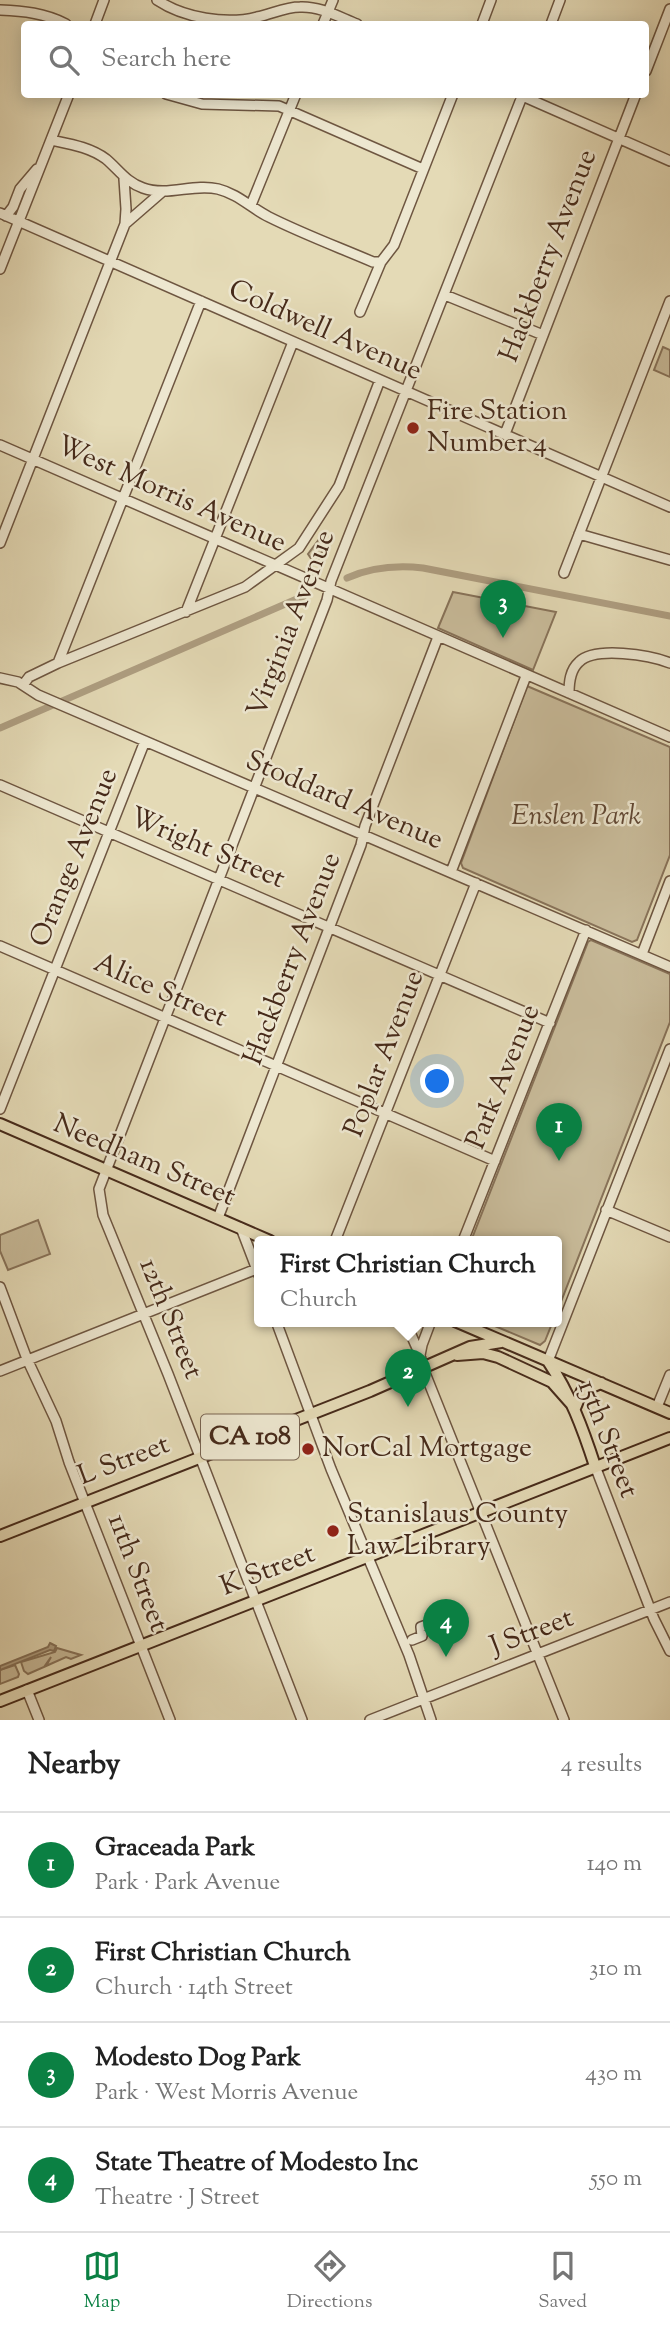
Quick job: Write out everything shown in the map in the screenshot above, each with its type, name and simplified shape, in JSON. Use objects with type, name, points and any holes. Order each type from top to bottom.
[{"type":"main road","name":"Needham Street","points":[[0,1124],[259,1236]]},
{"type":"main road","points":[[468,1327],[670,1413]]},
{"type":"main road","name":"L Street","points":[[0,1536],[424,1368],[470,1347],[501,1342]]},
{"type":"main road","points":[[453,1355],[483,1353],[498,1357],[552,1382],[575,1408],[582,1391],[601,1383]]},
{"type":"main road","name":"15th Street","points":[[548,1361],[575,1408],[595,1466]]},
{"type":"main road","name":"K Street","points":[[0,1701],[670,1438]]},
{"type":"street","points":[[96,21],[104,0]]},
{"type":"street","points":[[157,0],[183,12],[206,18],[248,19],[300,6],[328,12],[350,21]]},
{"type":"street","points":[[324,21],[333,0]]},
{"type":"street","points":[[483,21],[491,0]]},
{"type":"street","points":[[552,21],[560,0]]},
{"type":"street","points":[[649,63],[670,9]]},
{"type":"street","points":[[0,10],[32,12],[60,21]]},
{"type":"street","points":[[0,269],[67,98]]},
{"type":"street","points":[[180,98],[220,106],[261,104],[289,110],[423,169]]},
{"type":"street","points":[[251,205],[294,98]]},
{"type":"street","points":[[360,312],[383,260],[394,245],[451,98]]},
{"type":"street","name":"Virginia Avenue","points":[[105,1169],[520,98]]},
{"type":"street","points":[[528,98],[670,161]]},
{"type":"street","name":"Hackberry Avenue","points":[[505,434],[634,98]]},
{"type":"street","points":[[51,140],[78,145],[97,153],[113,165],[124,179],[142,188],[163,191],[208,187],[237,196],[279,221],[373,262],[383,260]]},
{"type":"street","points":[[3,214],[13,207],[20,189],[40,165]]},
{"type":"street","points":[[0,542],[125,224],[127,209],[124,179]]},
{"type":"street","points":[[125,224],[163,191]]},
{"type":"street","name":"Coldwell Avenue","points":[[3,214],[670,507]]},
{"type":"street","points":[[445,295],[542,335]]},
{"type":"street","points":[[564,573],[670,301]]},
{"type":"street","points":[[58,663],[201,302]]},
{"type":"street","points":[[186,612],[293,342]]},
{"type":"street","points":[[23,685],[29,677],[58,663],[244,587],[299,548],[331,502],[345,473],[380,380]]},
{"type":"street","name":"West Morris Avenue","points":[[0,445],[670,737]]},
{"type":"street","points":[[579,534],[670,560]]},
{"type":"street","name":"Hackberry Avenue","points":[[218,1218],[438,637]]},
{"type":"street","points":[[569,693],[569,681],[574,667],[586,657],[628,654],[659,658],[670,663]]},
{"type":"street","points":[[451,872],[526,676]]},
{"type":"street","name":"Stoddard Avenue","points":[[0,678],[23,685],[46,699],[670,967]]},
{"type":"street","name":"Orange Avenue","points":[[0,1109],[145,741]]},
{"type":"street","name":"Wright Street","points":[[0,785],[550,1023]]},
{"type":"street","points":[[642,954],[670,881]]},
{"type":"street","name":"Poplar Avenue","points":[[337,1236],[475,883]]},
{"type":"street","name":"Park Avenue","points":[[465,1236],[586,930]]},
{"type":"street","name":"Alice Street","points":[[0,946],[495,1161]]},
{"type":"street","points":[[562,1325],[606,1210],[666,1074],[670,1049]]},
{"type":"street","name":"12th Street","points":[[105,1169],[99,1189],[100,1206],[302,1720]]},
{"type":"street","points":[[606,1210],[670,1237]]},
{"type":"street","points":[[241,1228],[254,1261]]},
{"type":"street","points":[[0,1371],[254,1272]]},
{"type":"street","name":"11th Street","points":[[0,1287],[27,1359],[56,1421],[170,1720]]},
{"type":"street","points":[[278,1327],[367,1556],[409,1655],[431,1720]]},
{"type":"street","points":[[408,1327],[564,1720]]},
{"type":"street","points":[[420,1355],[429,1327]]},
{"type":"street","points":[[548,1361],[561,1327]]},
{"type":"street","points":[[657,1407],[670,1375]]},
{"type":"street","name":"15th Street","points":[[595,1466],[650,1609],[670,1651]]},
{"type":"street","name":"J Street","points":[[370,1720],[670,1602]]},
{"type":"street","points":[[412,1640],[422,1636],[422,1627],[457,1614]]},
{"type":"street","points":[[27,1690],[39,1720]]},
{"type":"green space","points":[[663,347],[670,350],[670,377],[654,370]]},
{"type":"green space","points":[[320,538],[324,538],[326,542],[319,559],[312,560],[308,554]]},
{"type":"green space","points":[[453,592],[556,612],[533,670],[438,628]]},
{"type":"green space","name":"Enslen Park","points":[[527,686],[670,747],[670,855],[637,940],[632,942],[463,868],[461,863]]},
{"type":"green space","points":[[591,940],[670,974],[670,1022],[562,1299],[562,1236],[473,1236]]},
{"type":"green space","points":[[38,1220],[50,1254],[8,1270],[0,1251],[0,1235]]},
{"type":"green space","points":[[497,1327],[551,1327],[545,1341],[540,1345]]},
{"type":"green space","points":[[57,1648],[81,1655],[71,1659],[66,1657],[46,1666],[51,1657],[44,1667],[28,1674],[24,1671],[21,1662],[55,1652]]},
{"type":"green space","points":[[15,1665],[18,1677],[0,1684],[0,1670]]},
{"type":"shaded area","points":[[50,1643],[56,1646],[54,1651],[50,1650],[0,1670],[0,1666],[48,1647]]},
{"type":"waterway","points":[[347,578],[384,568],[423,568],[670,616]]},
{"type":"waterway","points":[[0,728],[306,595]]},
{"type":"place","name":"Fire Station Number 4","points":[[413,428]]},
{"type":"place","name":"Modesto Dog Park","points":[[503,638]]},
{"type":"place","name":"Graceada Park","points":[[559,1161]]},
{"type":"place","name":"First Christian Church","points":[[408,1407]]},
{"type":"place","name":"NorCal Mortgage","points":[[308,1449]]},
{"type":"place","name":"Stanislaus County Law Library","points":[[333,1531]]},
{"type":"place","name":"State Theatre of Modesto Inc","points":[[446,1657]]}]
